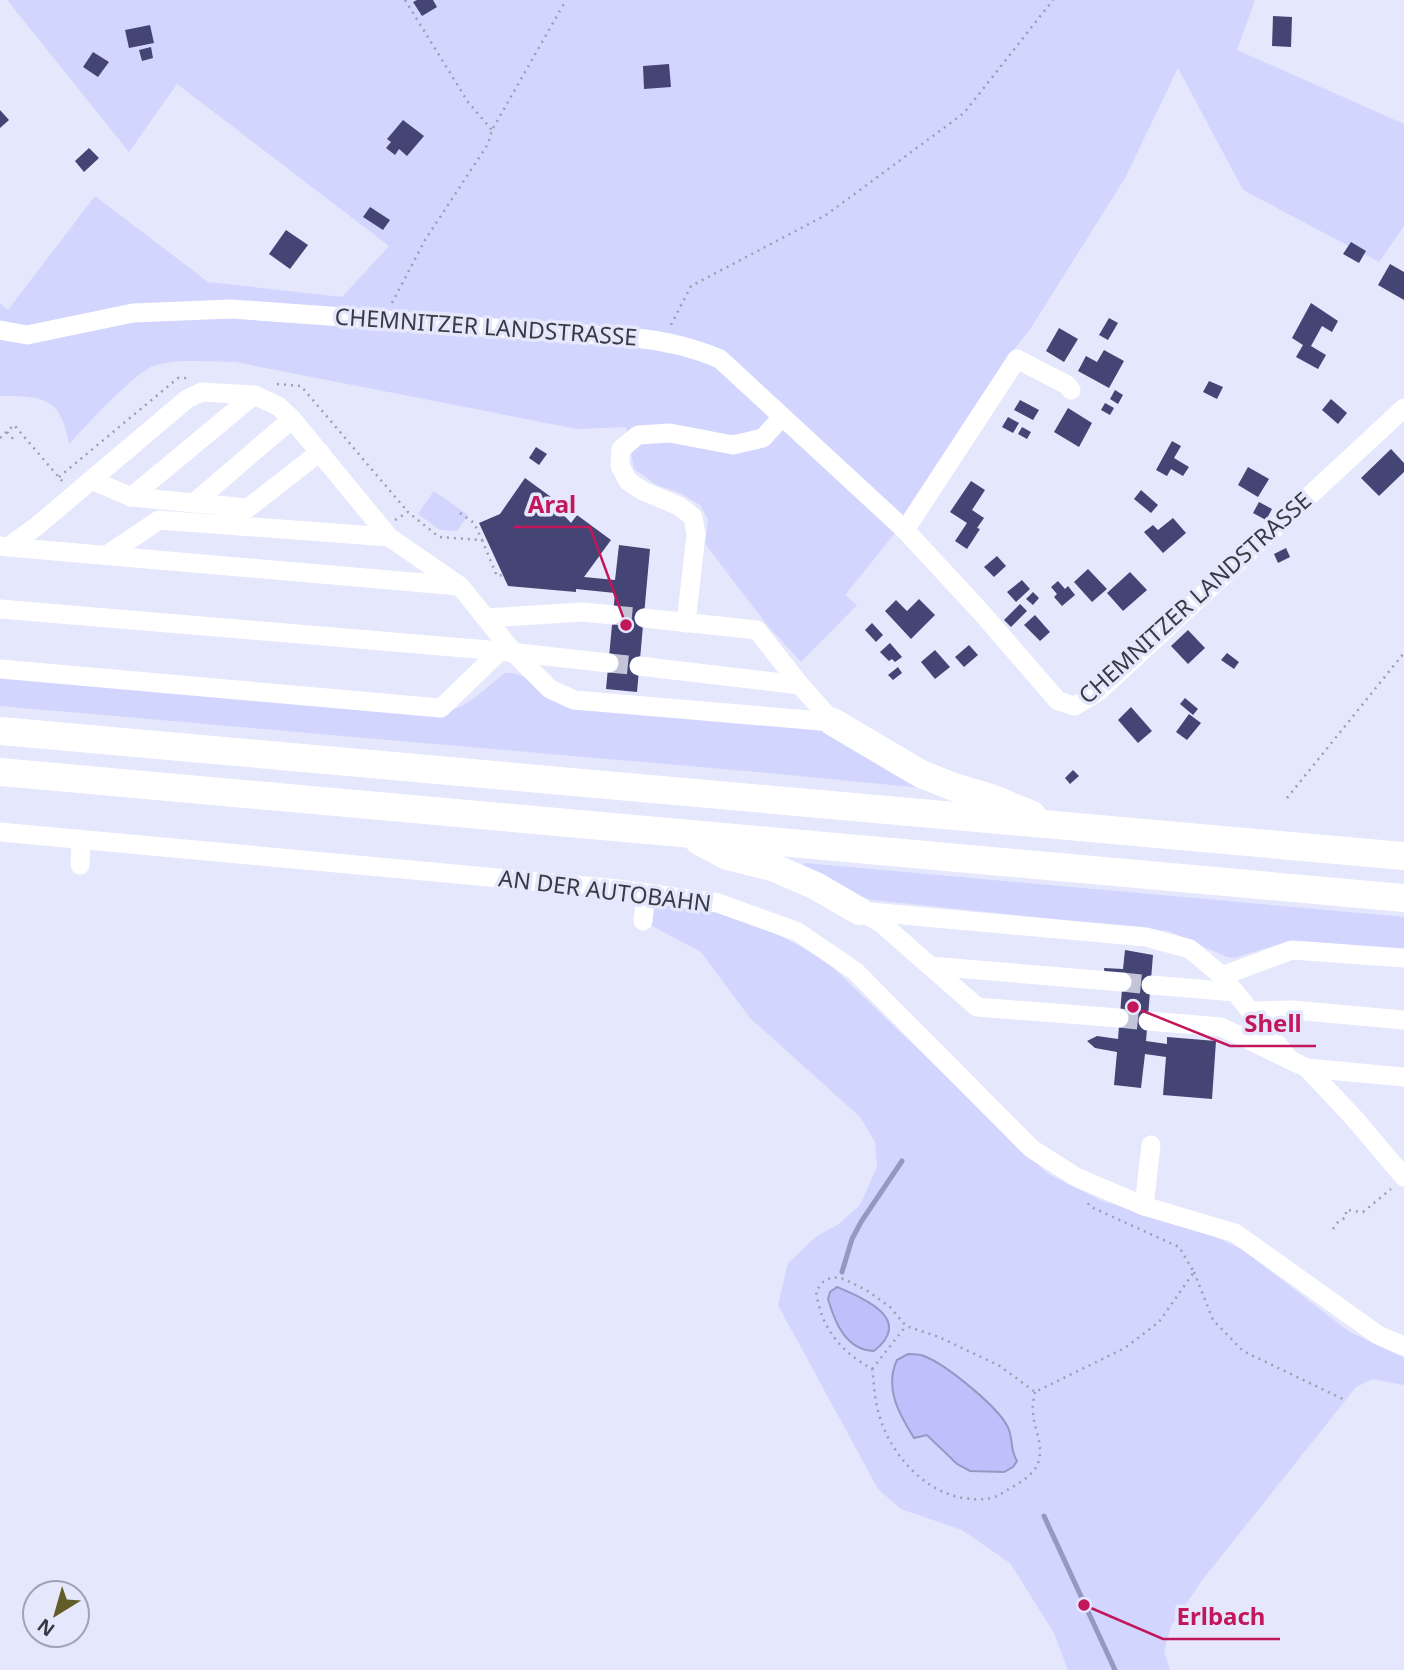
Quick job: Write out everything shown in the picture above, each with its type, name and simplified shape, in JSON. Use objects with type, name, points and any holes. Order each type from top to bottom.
[{"type":"highway","points":[[832,722],[921,774],[991,798],[1054,825]]},
{"type":"highway","points":[[0,731],[1404,856]]},
{"type":"highway","points":[[0,772],[1404,898]]},
{"type":"highway","points":[[684,833],[727,856],[772,867],[816,886],[859,911]]},
{"type":"street","name":"CHEMNITZER LANDSTRASSE","points":[[0,330],[27,335],[134,313],[230,309],[663,340],[693,348],[720,359],[905,530],[1058,701],[1067,706],[1075,706],[1098,691],[1404,408]]},
{"type":"street","points":[[905,530],[1017,359],[1067,385],[1071,390]]},
{"type":"street","points":[[4,547],[92,480],[187,399],[202,392],[254,395],[278,406],[292,419],[389,537],[460,586],[486,618],[506,652],[550,689],[574,700],[832,722]]},
{"type":"street","points":[[131,497],[254,395]]},
{"type":"street","points":[[686,622],[696,535],[693,517],[679,506],[643,492],[628,481],[620,466],[621,449],[638,435],[670,433],[733,445],[763,438],[782,417]]},
{"type":"street","points":[[194,503],[292,419]]},
{"type":"street","points":[[92,480],[131,497],[248,508],[320,452]]},
{"type":"street","points":[[107,555],[159,520],[389,537]]},
{"type":"street","points":[[4,547],[460,586]]},
{"type":"street","points":[[0,609],[609,663]]},
{"type":"street","points":[[486,618],[583,612],[613,615]]},
{"type":"street","points":[[644,618],[757,630],[832,722]]},
{"type":"street","points":[[0,669],[441,708],[506,652]]},
{"type":"street","points":[[639,666],[800,685]]},
{"type":"street","name":"AN DER AUTOBAHN","points":[[0,832],[646,893],[718,903],[798,932],[855,971],[1032,1149],[1076,1177],[1144,1206],[1235,1233],[1378,1335],[1404,1346]]},
{"type":"street","points":[[80,865],[81,839]]},
{"type":"street","points":[[643,920],[646,893]]},
{"type":"street","points":[[859,911],[881,923],[977,1007],[1119,1018]]},
{"type":"street","points":[[859,911],[1146,937],[1190,949],[1222,976],[1298,1064],[1354,1118],[1399,1182]]},
{"type":"street","points":[[1222,976],[1292,950],[1404,958]]},
{"type":"street","points":[[930,966],[1122,982]]},
{"type":"street","points":[[1151,985],[1235,992]]},
{"type":"street","points":[[1250,1011],[1293,1010],[1404,1020]]},
{"type":"street","points":[[1148,1021],[1221,1027],[1298,1064],[1404,1077]]},
{"type":"street","points":[[1144,1206],[1151,1145]]},
{"type":"path","points":[[405,0],[468,103],[492,130]]},
{"type":"path","points":[[384,319],[425,240],[488,144],[492,130],[566,0]]},
{"type":"path","points":[[663,340],[691,286],[826,215],[964,113],[1053,0]]},
{"type":"path","points":[[0,429],[15,442]]},
{"type":"path","points":[[460,513],[474,523],[482,540]]},
{"type":"path","points":[[1287,799],[1404,654]]},
{"type":"path","points":[[1333,1229],[1346,1217],[1346,1210],[1363,1212],[1399,1182]]},
{"type":"path","points":[[1082,1197],[1091,1207],[1179,1247],[1194,1272],[1213,1320],[1243,1351],[1345,1400]]},
{"type":"path","points":[[1035,1392],[1125,1348],[1159,1322],[1194,1272]]},
{"type":"path","points":[[872,1369],[854,1359],[838,1345],[824,1323],[816,1291],[823,1282],[832,1278],[844,1279],[866,1290],[890,1307],[906,1326],[939,1337],[1000,1366],[1035,1392]]},
{"type":"path","points":[[906,1326],[872,1369],[877,1408],[883,1427],[911,1470],[948,1495],[979,1500],[996,1497],[1031,1474],[1039,1461],[1040,1436],[1033,1413],[1035,1392]]},
{"type":"shaded area","points":[[7,0],[1255,0],[1237,50],[1404,124],[1404,226],[1379,262],[1243,190],[1178,68],[1125,178],[1029,331],[1012,352],[908,517],[845,595],[857,605],[801,662],[768,626],[705,544],[708,519],[700,505],[678,492],[657,485],[634,469],[626,427],[577,429],[235,362],[183,361],[153,366],[122,389],[69,444],[61,417],[48,402],[28,397],[0,396],[0,303],[8,310],[95,196],[208,282],[342,297],[389,246],[177,84],[129,152]]},
{"type":"shaded area","points":[[434,491],[468,515],[457,531],[440,530],[418,514]]},
{"type":"shaded area","points":[[505,673],[523,676],[547,696],[803,726],[831,733],[943,790],[0,706],[0,675],[435,714],[456,709]]},
{"type":"shaded area","points":[[806,863],[1404,917],[1404,950],[1289,941],[1234,958],[1227,957],[1169,931],[873,900],[856,896],[802,866]]},
{"type":"shaded area","points":[[656,903],[720,913],[773,932],[824,959],[1048,1174],[1100,1200],[1211,1235],[1243,1250],[1348,1331],[1404,1358],[1404,1385],[1373,1379],[1356,1387],[1203,1579],[1171,1626],[1164,1651],[1170,1670],[1068,1670],[1054,1633],[1010,1563],[962,1530],[901,1509],[878,1489],[778,1305],[788,1263],[817,1236],[839,1224],[860,1205],[877,1167],[875,1142],[860,1117],[750,1018],[701,952],[643,921]],"holes":[[[828,1299],[887,1338],[874,1351],[846,1339]],[[943,1367],[977,1392],[1006,1424],[1011,1450],[1004,1472],[970,1471],[957,1464],[927,1434]]]},
{"type":"shaded area","points":[[837,1287],[872,1304],[887,1320],[889,1329],[885,1340],[874,1351],[856,1346],[838,1326],[828,1299],[830,1292]]},
{"type":"shaded area","points":[[908,1354],[924,1356],[945,1368],[985,1399],[1009,1430],[1017,1461],[1013,1467],[1004,1472],[970,1471],[957,1464],[927,1435],[914,1438],[895,1400],[892,1381],[897,1360]]},
{"type":"building","points":[[433,0],[437,7],[422,16],[413,2]]},
{"type":"building","points":[[1273,16],[1292,17],[1291,47],[1272,46]]},
{"type":"building","points":[[150,25],[154,43],[129,48],[125,30]]},
{"type":"building","points":[[151,47],[153,58],[142,61],[139,50]]},
{"type":"building","points":[[93,52],[109,62],[98,77],[83,67]]},
{"type":"building","points":[[669,64],[671,87],[644,89],[643,66]]},
{"type":"building","points":[[0,110],[9,120],[0,128]]},
{"type":"building","points":[[403,120],[424,136],[407,156],[399,149],[395,155],[386,148],[391,142],[387,139]]},
{"type":"building","points":[[89,148],[99,158],[84,172],[75,161]]},
{"type":"building","points":[[370,207],[390,220],[383,230],[363,217]]},
{"type":"building","points":[[286,230],[308,245],[290,269],[269,254]]},
{"type":"building","points":[[1351,242],[1366,251],[1359,263],[1343,254]]},
{"type":"building","points":[[1390,264],[1404,272],[1404,300],[1378,285]]},
{"type":"building","points":[[1311,303],[1338,321],[1332,332],[1322,326],[1311,346],[1326,355],[1318,369],[1296,357],[1303,345],[1292,338]]},
{"type":"building","points":[[1109,318],[1118,323],[1108,340],[1099,335]]},
{"type":"building","points":[[1059,328],[1078,339],[1064,362],[1046,351]]},
{"type":"building","points":[[1104,350],[1124,361],[1109,388],[1078,371],[1086,356],[1097,362]]},
{"type":"building","points":[[1209,381],[1223,387],[1217,399],[1203,392]]},
{"type":"building","points":[[1115,390],[1123,395],[1118,404],[1110,399]]},
{"type":"building","points":[[1331,399],[1347,413],[1338,424],[1322,410]]},
{"type":"building","points":[[1020,400],[1039,410],[1033,420],[1014,410]]},
{"type":"building","points":[[1105,403],[1114,408],[1110,415],[1101,410]]},
{"type":"building","points":[[1068,408],[1092,423],[1079,447],[1054,432]]},
{"type":"building","points":[[1008,417],[1019,423],[1013,433],[1002,427]]},
{"type":"building","points":[[1022,427],[1031,432],[1027,439],[1018,434]]},
{"type":"building","points":[[1172,441],[1181,446],[1174,458],[1189,467],[1183,476],[1171,469],[1167,476],[1156,470]]},
{"type":"building","points":[[536,447],[547,454],[539,465],[529,458]]},
{"type":"building","points":[[1391,449],[1404,463],[1404,472],[1379,496],[1361,478]]},
{"type":"building","points":[[1248,467],[1269,479],[1258,497],[1238,485]]},
{"type":"building","points":[[525,478],[551,497],[545,505],[560,511],[571,523],[577,515],[611,540],[584,577],[615,580],[619,545],[650,549],[637,692],[606,689],[615,593],[508,586],[479,523],[500,514]]},
{"type":"building","points":[[971,481],[985,490],[972,510],[984,518],[967,549],[955,541],[967,523],[950,512]]},
{"type":"building","points":[[1141,490],[1158,505],[1151,513],[1134,499]]},
{"type":"building","points":[[1259,502],[1272,509],[1266,520],[1253,513]]},
{"type":"building","points":[[1173,518],[1186,533],[1163,553],[1144,532],[1153,525],[1158,530]]},
{"type":"building","points":[[1286,548],[1290,557],[1278,563],[1274,554]]},
{"type":"building","points":[[997,556],[1006,566],[994,577],[984,567]]},
{"type":"building","points":[[1088,569],[1107,589],[1092,602],[1074,582]]},
{"type":"building","points":[[1130,572],[1147,590],[1123,611],[1107,593]]},
{"type":"building","points":[[1022,580],[1030,589],[1016,602],[1007,592]]},
{"type":"building","points":[[1058,581],[1065,589],[1068,586],[1075,595],[1062,606],[1054,597],[1057,594],[1051,587]]},
{"type":"building","points":[[1033,592],[1039,598],[1033,605],[1026,599]]},
{"type":"building","points":[[919,599],[935,615],[911,639],[885,611],[896,600],[907,611]]},
{"type":"building","points":[[1020,604],[1027,611],[1011,627],[1004,620]]},
{"type":"building","points":[[1035,615],[1050,632],[1040,641],[1024,625]]},
{"type":"building","points":[[872,623],[883,635],[876,642],[865,630]]},
{"type":"building","points":[[1188,630],[1205,648],[1188,664],[1171,646]]},
{"type":"building","points":[[890,643],[902,657],[895,662],[892,659],[889,661],[880,652]]},
{"type":"building","points":[[969,645],[978,655],[964,667],[955,657]]},
{"type":"building","points":[[935,650],[950,667],[935,679],[921,662]]},
{"type":"building","points":[[1227,653],[1239,662],[1234,669],[1221,660]]},
{"type":"building","points":[[898,667],[902,673],[893,680],[888,675]]},
{"type":"building","points":[[1185,698],[1198,709],[1193,715],[1180,704]]},
{"type":"building","points":[[1131,707],[1152,731],[1138,743],[1118,720]]},
{"type":"building","points":[[1189,714],[1201,723],[1187,740],[1176,732]]},
{"type":"building","points":[[1073,770],[1079,776],[1070,784],[1065,778]]},
{"type":"building","points":[[1125,950],[1153,955],[1146,1041],[1167,1044],[1167,1037],[1216,1041],[1212,1099],[1163,1095],[1166,1057],[1145,1054],[1141,1088],[1114,1085],[1117,1052],[1095,1048],[1087,1041],[1097,1036],[1118,1039],[1123,977],[1105,976],[1104,968],[1123,969]]},
{"type":"waterway","points":[[842,1272],[852,1239],[861,1222],[902,1161]]},
{"type":"waterway","points":[[1044,1516],[1115,1670]]},
{"type":"tunnel","points":[[613,615],[644,618]]},
{"type":"tunnel","points":[[609,663],[639,666]]},
{"type":"tunnel","points":[[1122,982],[1151,985]]},
{"type":"tunnel","points":[[1119,1018],[1148,1021]]},
{"type":"place","name":"Aral","points":[[626,625]]},
{"type":"place","name":"Shell","points":[[1133,1007]]},
{"type":"place","name":"Erlbach","points":[[1084,1605]]}]
